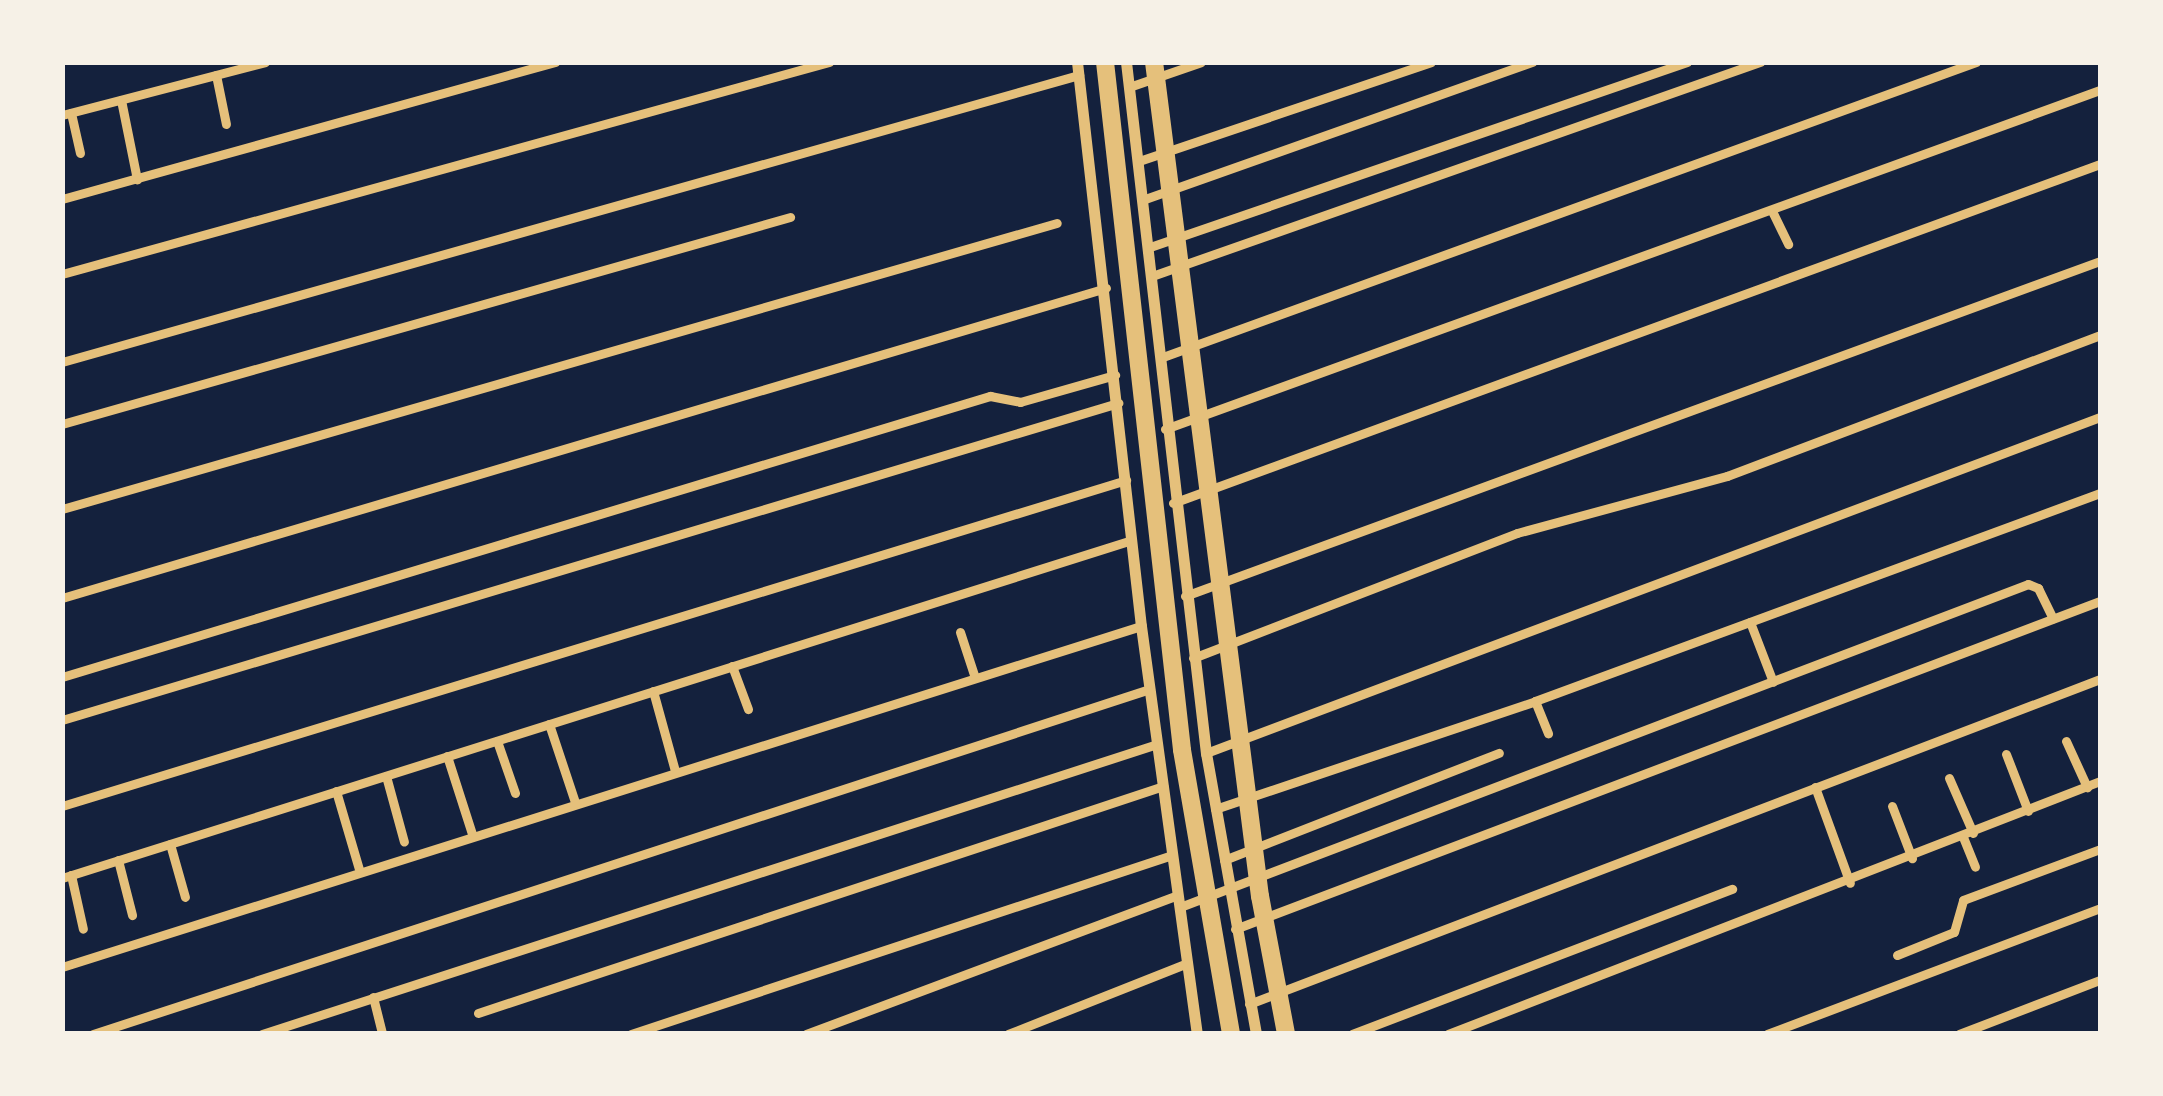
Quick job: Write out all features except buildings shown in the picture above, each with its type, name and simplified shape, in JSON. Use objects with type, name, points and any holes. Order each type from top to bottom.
[{"type":"highway","points":[[1105,62],[1182,750],[1231,1034]]},
{"type":"highway","points":[[1154,62],[1257,876],[1286,1034]]},
{"type":"street","points":[[80,152],[67,114],[265,62]]},
{"type":"street","points":[[62,199],[554,62]]},
{"type":"street","points":[[62,274],[828,62]]},
{"type":"street","points":[[1126,62],[1145,199],[1173,503],[1206,754],[1234,929],[1256,1034]]},
{"type":"street","points":[[1129,87],[1201,62]]},
{"type":"street","points":[[1139,161],[1432,62]]},
{"type":"street","points":[[1145,199],[1532,62]]},
{"type":"street","points":[[1150,248],[1688,62]]},
{"type":"street","points":[[1152,276],[1760,62]]},
{"type":"street","points":[[1160,358],[1976,62]]},
{"type":"street","points":[[62,362],[1078,68],[1106,288],[1141,626],[1196,1034]]},
{"type":"street","points":[[216,75],[226,124]]},
{"type":"street","points":[[1165,429],[2100,90]]},
{"type":"street","points":[[121,100],[137,179]]},
{"type":"street","points":[[1173,503],[2100,164]]},
{"type":"street","points":[[1772,210],[1788,244]]},
{"type":"street","points":[[62,424],[790,217]]},
{"type":"street","points":[[62,509],[1057,223]]},
{"type":"street","points":[[1185,596],[2100,260]]},
{"type":"street","points":[[62,598],[1106,288]]},
{"type":"street","points":[[1194,658],[1516,533],[1727,476],[2100,335]]},
{"type":"street","points":[[62,677],[990,396],[1020,402],[1115,375]]},
{"type":"street","points":[[62,720],[1118,403]]},
{"type":"street","points":[[1206,754],[2100,417]]},
{"type":"street","points":[[62,806],[1126,480]]},
{"type":"street","points":[[1215,809],[1535,701],[2100,493]]},
{"type":"street","points":[[83,929],[67,876],[1132,540]]},
{"type":"street","points":[[806,1034],[1179,901],[1228,892],[2028,584],[2038,588],[2053,619]]},
{"type":"street","points":[[1234,929],[2100,601]]},
{"type":"street","points":[[1750,622],[1773,682]]},
{"type":"street","points":[[62,967],[472,834],[1141,626]]},
{"type":"street","points":[[960,632],[975,678]]},
{"type":"street","points":[[732,666],[748,709]]},
{"type":"street","points":[[1249,1004],[2100,679]]},
{"type":"street","points":[[93,1034],[1150,689]]},
{"type":"street","points":[[653,691],[675,771]]},
{"type":"street","points":[[1535,701],[1548,734]]},
{"type":"street","points":[[549,724],[575,802]]},
{"type":"street","points":[[497,741],[515,794]]},
{"type":"street","points":[[2066,741],[2087,787]]},
{"type":"street","points":[[262,1034],[1157,744]]},
{"type":"street","points":[[1224,860],[1499,753]]},
{"type":"street","points":[[2006,754],[2028,811]]},
{"type":"street","points":[[447,756],[472,834]]},
{"type":"street","points":[[386,776],[404,842]]},
{"type":"street","points":[[1949,778],[1975,866]]},
{"type":"street","points":[[1448,1034],[1850,883],[2100,782]]},
{"type":"street","points":[[478,1014],[1163,786]]},
{"type":"street","points":[[1815,787],[1850,883]]},
{"type":"street","points":[[336,791],[359,870]]},
{"type":"street","points":[[1892,806],[1912,858]]},
{"type":"street","points":[[170,844],[185,897]]},
{"type":"street","points":[[1897,956],[1954,932],[1963,900],[2100,849]]},
{"type":"street","points":[[631,1034],[1172,855]]},
{"type":"street","points":[[118,860],[132,915]]},
{"type":"street","points":[[1352,1034],[1732,889]]},
{"type":"street","points":[[1768,1034],[2100,908]]},
{"type":"street","points":[[1008,1034],[1187,962]]},
{"type":"street","points":[[1959,1034],[2100,980]]},
{"type":"street","points":[[373,998],[382,1034]]}]
